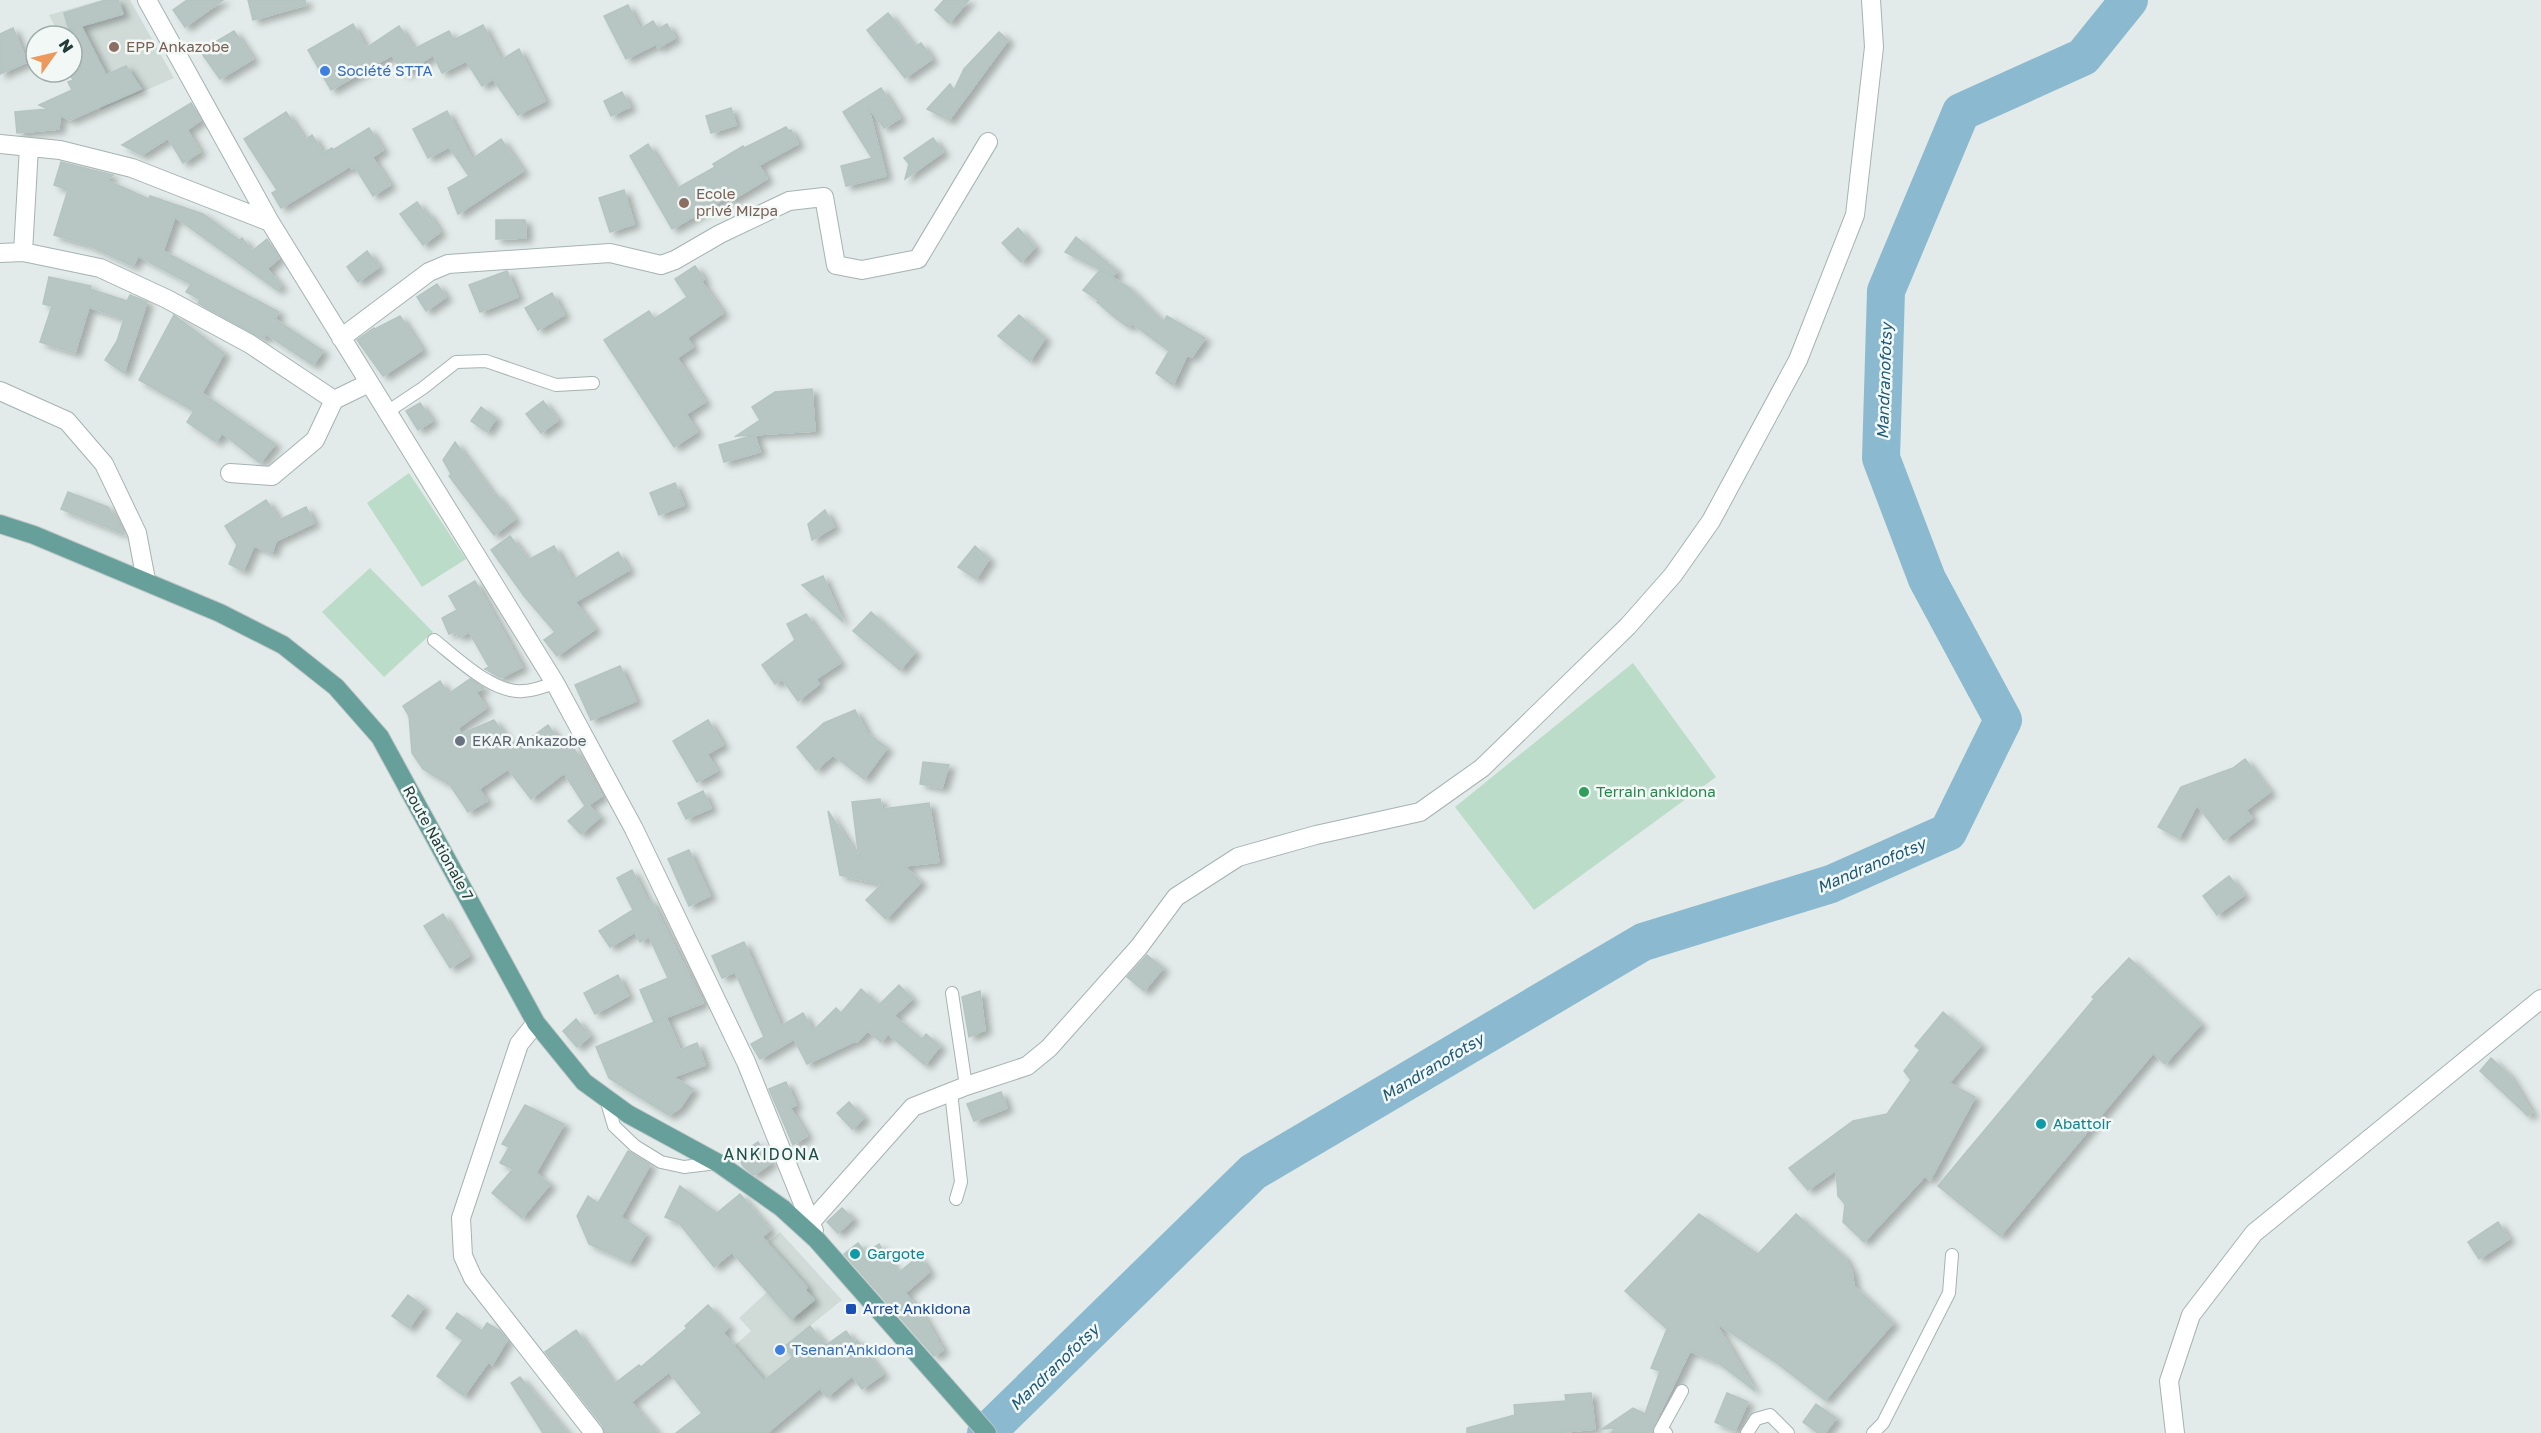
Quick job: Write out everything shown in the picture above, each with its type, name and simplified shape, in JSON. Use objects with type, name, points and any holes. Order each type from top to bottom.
[{"type":"main road","name":"Route Nationale 7","points":[[0,524],[34,535],[146,580],[220,613],[283,645],[336,687],[380,737],[536,1023],[584,1082],[628,1114],[718,1163],[814,1230],[987,1433]]},
{"type":"street","points":[[147,0],[270,222],[555,683],[634,829],[741,1052],[814,1230],[914,1107],[958,1089],[1027,1066],[1049,1048],[1139,947],[1176,897],[1238,857],[1316,835],[1420,812],[1482,768],[1628,626],[1673,575],[1711,521],[1798,360],[1855,215],[1874,47],[1871,0]]},
{"type":"street","points":[[341,338],[429,272],[448,264],[610,253],[661,265],[789,201],[824,197],[836,265],[862,270],[918,259],[988,142]]},
{"type":"street","points":[[0,144],[60,150],[132,168],[270,222]]},
{"type":"street","points":[[23,252],[29,147]]},
{"type":"street","points":[[0,253],[23,252],[100,268],[167,299],[250,344],[334,400]]},
{"type":"street","points":[[230,473],[272,476],[315,440],[334,400],[369,383]]},
{"type":"street","points":[[0,391],[67,421],[104,464],[137,533],[146,580]]},
{"type":"street","points":[[2175,1433],[2169,1381],[2190,1315],[2254,1233],[2541,999]]},
{"type":"street","points":[[536,1023],[519,1044],[461,1218],[463,1256],[473,1278],[594,1433]]},
{"type":"lane","points":[[387,412],[456,362],[486,361],[556,385],[593,383]]},
{"type":"lane","points":[[434,640],[476,673],[506,689],[523,691],[555,683]]},
{"type":"lane","points":[[952,993],[961,1182],[956,1199]]},
{"type":"lane","points":[[606,1098],[614,1126],[635,1146],[661,1162],[684,1167],[718,1163]]},
{"type":"lane","points":[[1873,1433],[1883,1423],[1949,1293],[1952,1255]]},
{"type":"lane","points":[[1666,1433],[1660,1431],[1682,1391]]},
{"type":"lane","points":[[1747,1433],[1755,1419],[1770,1415],[1788,1433]]},
{"type":"shaded area","name":"EPP Ankazobe","points":[[101,0],[130,0],[174,78],[101,110],[84,79],[84,24],[54,24],[49,15]]},
{"type":"shaded area","name":"Tsenan'Ankidona","points":[[780,1232],[842,1300],[810,1326],[852,1377],[827,1397],[820,1389],[766,1433],[709,1368],[751,1331],[739,1318],[767,1292],[743,1265]]},
{"type":"green space","points":[[409,473],[466,559],[422,587],[367,503]]},
{"type":"green space","points":[[370,568],[433,632],[384,677],[322,612]]},
{"type":"green space","name":"Terrain ankidona","points":[[1633,663],[1716,777],[1534,910],[1455,807]]},
{"type":"building","points":[[106,0],[118,0],[123,14],[84,25],[67,24],[64,13]]},
{"type":"building","points":[[187,0],[223,0],[185,27],[173,10]]},
{"type":"building","points":[[248,0],[305,0],[306,5],[253,20]]},
{"type":"building","points":[[944,0],[969,0],[949,23],[935,10]]},
{"type":"building","points":[[628,5],[640,29],[653,21],[658,29],[667,24],[675,38],[658,48],[656,44],[626,59],[604,16]]},
{"type":"building","points":[[888,13],[915,47],[921,43],[932,59],[905,78],[867,30]]},
{"type":"building","points":[[353,24],[366,48],[399,26],[414,49],[449,31],[454,40],[483,25],[501,60],[519,49],[545,101],[518,115],[493,79],[482,86],[466,61],[442,73],[433,55],[404,74],[392,55],[331,90],[308,50]]},
{"type":"building","points":[[13,28],[24,55],[24,63],[0,74],[0,34]]},
{"type":"building","points":[[234,31],[253,59],[220,79],[200,51]]},
{"type":"building","points":[[84,32],[106,75],[126,66],[141,89],[70,120],[60,115],[59,129],[17,133],[15,112],[48,109],[39,105],[72,90],[69,84],[84,84]]},
{"type":"building","points":[[999,32],[1008,40],[949,120],[927,109],[950,84],[954,90],[964,69]]},
{"type":"building","points":[[881,88],[900,118],[884,128],[868,106],[886,176],[846,186],[841,166],[872,158],[843,112]]},
{"type":"building","points":[[622,92],[630,107],[611,116],[604,101]]},
{"type":"building","points":[[191,103],[201,120],[187,130],[200,152],[183,163],[168,138],[142,155],[122,145]]},
{"type":"building","points":[[731,108],[736,125],[711,133],[706,116]]},
{"type":"building","points":[[447,111],[472,159],[501,139],[523,171],[458,214],[448,188],[469,176],[449,147],[428,158],[413,129]]},
{"type":"building","points":[[286,112],[305,140],[312,135],[323,153],[332,148],[333,150],[369,128],[383,150],[372,157],[390,185],[373,196],[355,167],[352,169],[350,166],[281,208],[272,193],[277,190],[244,139]]},
{"type":"building","points":[[786,127],[789,131],[791,130],[798,144],[759,165],[767,179],[730,201],[727,197],[672,229],[630,156],[648,144],[676,189],[715,167],[713,164],[743,146],[744,148]]},
{"type":"building","points":[[933,138],[943,152],[905,179],[909,164],[904,158]]},
{"type":"building","points":[[61,162],[113,175],[106,180],[149,199],[150,196],[203,214],[239,240],[242,238],[252,251],[267,239],[279,258],[267,269],[281,286],[277,290],[175,217],[163,251],[279,312],[275,319],[323,351],[313,365],[266,334],[263,339],[198,303],[200,299],[186,292],[191,284],[138,256],[133,266],[88,245],[54,235],[68,190],[54,185]]},
{"type":"building","points":[[624,190],[634,224],[610,232],[599,198]]},
{"type":"building","points":[[417,202],[426,214],[428,213],[440,232],[423,245],[400,214]]},
{"type":"building","points":[[496,220],[525,220],[526,238],[496,239]]},
{"type":"building","points":[[1018,228],[1035,247],[1021,262],[1002,243]]},
{"type":"building","points":[[1076,237],[1117,271],[1113,276],[1065,252]]},
{"type":"building","points":[[367,251],[379,267],[358,282],[347,267]]},
{"type":"building","points":[[695,266],[704,279],[701,281],[723,313],[687,338],[693,347],[677,358],[705,402],[686,414],[697,432],[674,447],[604,340],[649,311],[654,319],[687,297],[675,279]]},
{"type":"building","points":[[1100,270],[1128,287],[1163,322],[1167,316],[1205,338],[1192,357],[1187,355],[1173,385],[1156,373],[1169,351],[1131,323],[1128,327],[1097,302],[1098,300],[1083,290]]},
{"type":"building","points":[[507,271],[518,297],[480,312],[469,285]]},
{"type":"building","points":[[49,277],[91,286],[90,289],[127,301],[130,295],[147,302],[124,373],[105,360],[117,341],[124,319],[89,307],[75,353],[40,342],[52,306],[43,304]]},
{"type":"building","points":[[437,284],[446,297],[426,311],[417,297]]},
{"type":"building","points":[[552,293],[564,315],[538,330],[525,308]]},
{"type":"building","points":[[174,315],[224,353],[202,393],[275,444],[260,463],[222,433],[216,442],[187,422],[194,411],[139,380]]},
{"type":"building","points":[[1019,315],[1045,338],[1030,361],[998,336]]},
{"type":"building","points":[[400,316],[422,350],[383,376],[357,340],[374,328]]},
{"type":"building","points":[[812,389],[815,431],[736,436],[760,420],[752,407],[775,392]]},
{"type":"building","points":[[543,401],[558,420],[541,433],[526,414]]},
{"type":"building","points":[[420,403],[432,421],[418,430],[406,411]]},
{"type":"building","points":[[481,407],[496,418],[487,432],[471,421]]},
{"type":"building","points":[[755,435],[760,452],[724,462],[719,445]]},
{"type":"building","points":[[455,442],[494,496],[496,494],[515,519],[494,535],[449,476],[451,474],[443,460]]},
{"type":"building","points":[[675,483],[684,505],[659,515],[650,493]]},
{"type":"building","points":[[68,492],[108,507],[124,534],[61,509]]},
{"type":"building","points":[[266,500],[279,520],[306,507],[314,523],[276,541],[272,553],[254,546],[243,571],[229,564],[237,545],[225,526]]},
{"type":"building","points":[[825,510],[834,527],[812,540],[808,524]]},
{"type":"building","points":[[510,536],[528,560],[554,546],[573,580],[618,552],[629,570],[575,602],[595,629],[557,656],[544,640],[555,632],[524,596],[491,550]]},
{"type":"building","points":[[975,546],[989,559],[976,579],[958,567]]},
{"type":"building","points":[[823,576],[843,622],[802,585]]},
{"type":"building","points":[[475,581],[522,667],[501,678],[485,669],[489,667],[469,632],[459,637],[455,631],[449,634],[442,618],[457,610],[449,596]]},
{"type":"building","points":[[871,612],[915,652],[900,670],[853,631]]},
{"type":"building","points":[[806,614],[840,663],[816,679],[819,684],[798,701],[782,679],[775,684],[762,665],[795,640],[787,624]]},
{"type":"building","points":[[620,666],[636,701],[591,720],[575,685]]},
{"type":"building","points":[[470,679],[484,688],[476,692],[486,708],[458,728],[461,734],[494,720],[514,750],[548,725],[567,752],[573,747],[602,796],[588,805],[600,817],[581,834],[568,821],[585,806],[564,773],[531,799],[508,769],[479,789],[487,801],[468,812],[450,785],[423,769],[412,753],[409,716],[403,706],[440,681],[448,694]]},
{"type":"building","points":[[855,710],[867,733],[887,748],[864,779],[833,755],[816,770],[797,747],[824,723]]},
{"type":"building","points":[[708,720],[723,745],[707,754],[717,771],[697,782],[673,741]]},
{"type":"building","points":[[2245,759],[2270,792],[2246,810],[2252,818],[2224,840],[2197,805],[2179,838],[2158,827],[2181,787],[2233,768]]},
{"type":"building","points":[[923,762],[949,765],[942,788],[920,784]]},
{"type":"building","points":[[703,791],[711,808],[686,819],[678,803]]},
{"type":"building","points":[[880,799],[882,809],[929,803],[939,862],[904,866],[921,882],[886,919],[866,900],[882,884],[840,875],[828,811],[859,859],[852,802]]},
{"type":"building","points":[[689,850],[710,896],[689,906],[668,859]]},
{"type":"building","points":[[632,870],[648,902],[651,900],[703,1003],[654,1022],[640,990],[668,978],[649,937],[640,942],[635,932],[610,947],[599,931],[633,910],[617,878]]},
{"type":"building","points":[[2229,876],[2244,895],[2217,915],[2203,896]]},
{"type":"building","points":[[443,914],[469,956],[450,968],[424,926]]},
{"type":"building","points":[[744,942],[781,1026],[803,1013],[813,1031],[836,1008],[841,1013],[861,989],[879,1005],[899,985],[912,999],[894,1016],[922,1039],[926,1034],[940,1046],[925,1065],[888,1034],[881,1042],[868,1031],[857,1042],[807,1064],[794,1039],[760,1059],[751,1044],[764,1037],[735,972],[722,978],[712,956]]},
{"type":"building","points":[[1147,955],[1163,968],[1144,991],[1127,977]]},
{"type":"building","name":"Abattoir","points":[[2129,958],[2201,1024],[2165,1064],[2153,1053],[2000,1236],[1938,1186],[2094,999],[2092,997]]},
{"type":"building","points":[[618,975],[628,996],[595,1014],[584,993]]},
{"type":"building","points":[[980,991],[985,1030],[969,1037],[962,997]]},
{"type":"building","points":[[1943,1012],[1981,1045],[1949,1083],[1975,1097],[1930,1180],[1925,1176],[1864,1242],[1843,1222],[1845,1204],[1838,1196],[1836,1170],[1808,1190],[1789,1168],[1853,1121],[1887,1114],[1911,1080],[1904,1071],[1920,1050],[1915,1046]]},
{"type":"building","points":[[666,1017],[680,1050],[697,1043],[705,1065],[673,1077],[693,1089],[680,1108],[669,1115],[609,1078],[596,1047]]},
{"type":"building","points":[[576,1019],[590,1036],[577,1047],[563,1031]]},
{"type":"building","points":[[2491,1058],[2509,1075],[2532,1113],[2528,1116],[2480,1071]]},
{"type":"building","points":[[786,1082],[796,1105],[790,1108],[807,1136],[793,1145],[769,1089]]},
{"type":"building","points":[[1001,1092],[1007,1108],[974,1121],[967,1104]]},
{"type":"building","points":[[849,1102],[864,1118],[852,1129],[837,1113]]},
{"type":"building","points":[[525,1105],[564,1124],[536,1173],[550,1184],[522,1218],[492,1193],[513,1169],[500,1163],[509,1147],[502,1144]]},
{"type":"building","points":[[758,1142],[771,1163],[754,1175],[744,1167],[737,1156]]},
{"type":"building","points":[[628,1151],[650,1165],[621,1217],[646,1234],[629,1262],[589,1244],[577,1216],[588,1196],[598,1203]]},
{"type":"building","points":[[680,1186],[717,1213],[740,1194],[770,1230],[762,1237],[807,1287],[805,1290],[814,1300],[791,1319],[732,1252],[714,1267],[679,1223],[665,1217]]},
{"type":"building","points":[[842,1208],[853,1219],[838,1233],[827,1222]]},
{"type":"building","points":[[1699,1214],[1758,1254],[1796,1214],[1844,1257],[1852,1272],[1854,1286],[1893,1323],[1825,1400],[1774,1361],[1715,1322],[1755,1391],[1717,1362],[1690,1351],[1652,1433],[1611,1433],[1616,1428],[1602,1429],[1633,1408],[1645,1414],[1660,1371],[1651,1368],[1667,1329],[1625,1291]]},
{"type":"building","points":[[2498,1222],[2509,1239],[2479,1259],[2468,1242]]},
{"type":"building","points":[[858,1243],[866,1253],[879,1244],[898,1273],[919,1256],[929,1272],[905,1293],[922,1314],[943,1350],[934,1356],[844,1254]]},
{"type":"building","points":[[408,1295],[424,1307],[409,1328],[392,1316]]},
{"type":"building","points":[[708,1305],[729,1327],[723,1333],[764,1381],[793,1357],[784,1347],[810,1326],[826,1345],[846,1331],[854,1342],[857,1340],[883,1374],[862,1389],[852,1376],[827,1397],[820,1388],[767,1433],[676,1433],[702,1413],[669,1372],[631,1402],[657,1433],[605,1433],[603,1426],[545,1352],[576,1330],[614,1384],[639,1365],[641,1367],[687,1328],[685,1326]]},
{"type":"building","points":[[457,1313],[482,1331],[487,1323],[500,1331],[507,1340],[492,1365],[489,1361],[464,1396],[437,1376],[463,1340],[446,1328]]},
{"type":"building","points":[[520,1377],[567,1433],[543,1433],[511,1383]]},
{"type":"building","points":[[1591,1393],[1595,1429],[1554,1433],[1467,1433],[1467,1428],[1515,1415],[1514,1405],[1566,1401],[1565,1395]]},
{"type":"building","points":[[1727,1393],[1748,1402],[1735,1431],[1715,1422]]},
{"type":"building","points":[[1816,1404],[1836,1418],[1825,1433],[1818,1433],[1803,1422]]},
{"type":"waterway","name":"Mandranofotsy","points":[[986,1433],[1253,1172],[1643,942],[1831,884],[1948,832],[2003,720],[1927,579],[1881,458],[1886,291],[1961,112],[2083,57],[2129,0]]},
{"type":"place","name":"EPP Ankazobe","points":[[114,47]]},
{"type":"place","name":"Société STTA","points":[[325,71]]},
{"type":"place","name":"Ecole privé Mizpa","points":[[684,203]]},
{"type":"place","name":"EKAR Ankazobe","points":[[460,741]]},
{"type":"place","name":"Terrain ankidona","points":[[1584,792]]},
{"type":"place","name":"Abattoir","points":[[2041,1124]]},
{"type":"place","name":"Gargote","points":[[855,1254]]},
{"type":"place","name":"Arret Ankidona","points":[[851,1309]]},
{"type":"place","name":"Tsenan'Ankidona","points":[[780,1350]]},
{"type":"district","name":"ANKIDONA","points":[[772,1154]]}]
